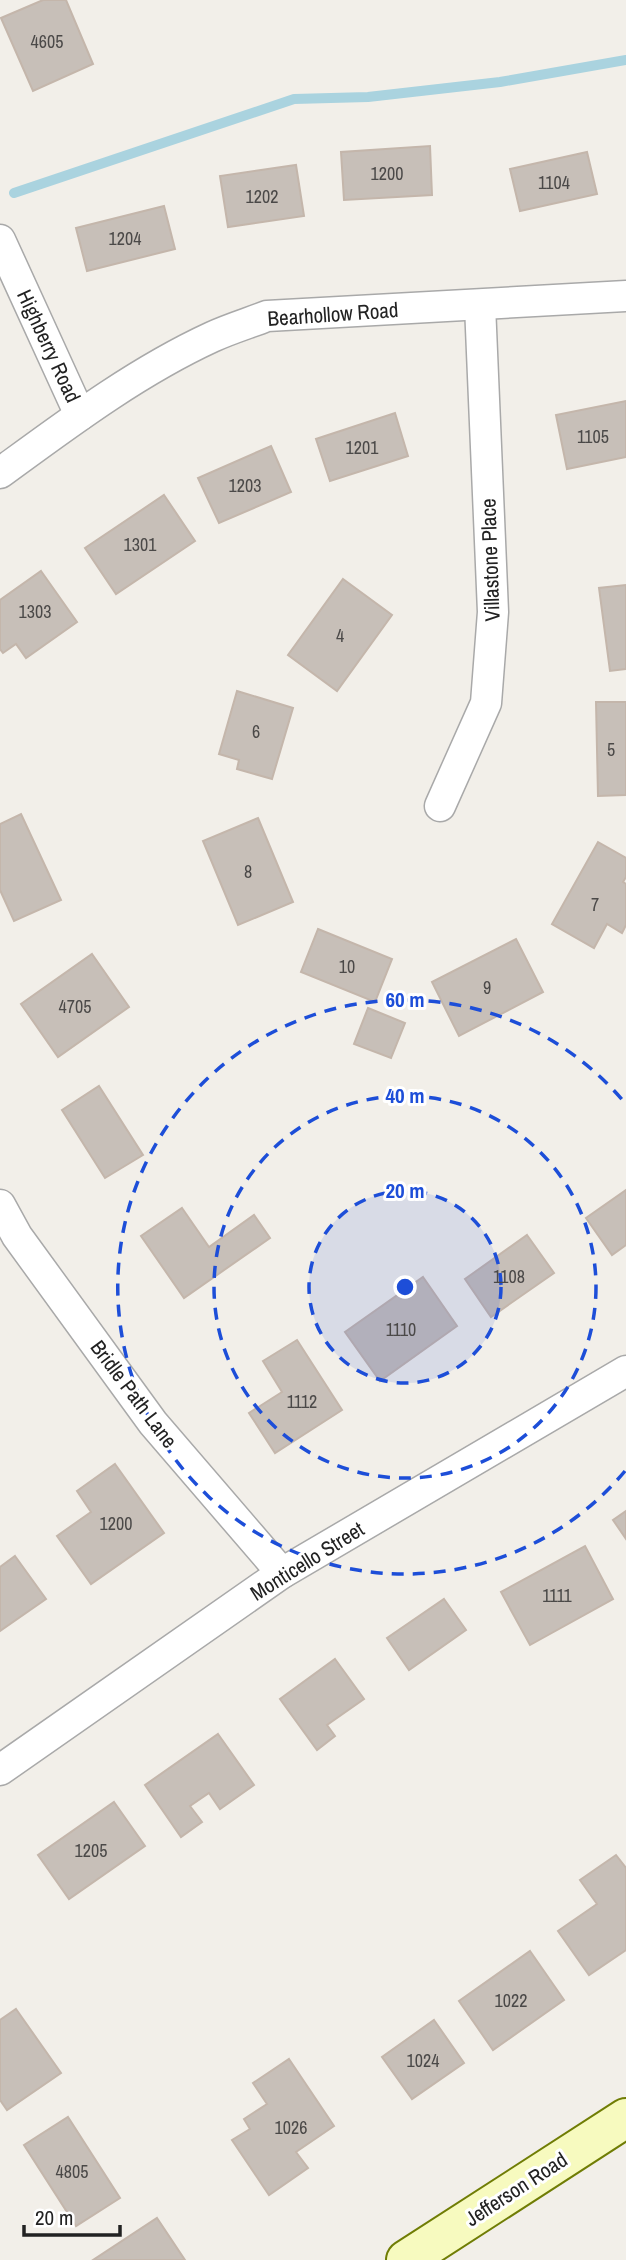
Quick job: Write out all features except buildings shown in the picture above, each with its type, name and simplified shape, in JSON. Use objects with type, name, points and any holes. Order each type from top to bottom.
[{"type":"street","name":"Highberry Road","points":[[0,240],[80,415]]},
{"type":"street","name":"Bearhollow Road","points":[[0,473],[80,415],[157,366],[212,337],[267,316],[626,296]]},
{"type":"street","name":"Villastone Place","points":[[440,806],[486,704],[494,612],[480,305]]},
{"type":"street","name":"Bridle Path Lane","points":[[0,1205],[17,1236],[153,1423],[282,1573]]},
{"type":"street","name":"Monticello Street","points":[[0,1770],[282,1573],[626,1371]]},
{"type":"street","name":"Jefferson Road","points":[[406,2260],[626,2118]]},
{"type":"waterway","points":[[14,193],[294,99],[368,97],[500,82],[626,60]]}]
